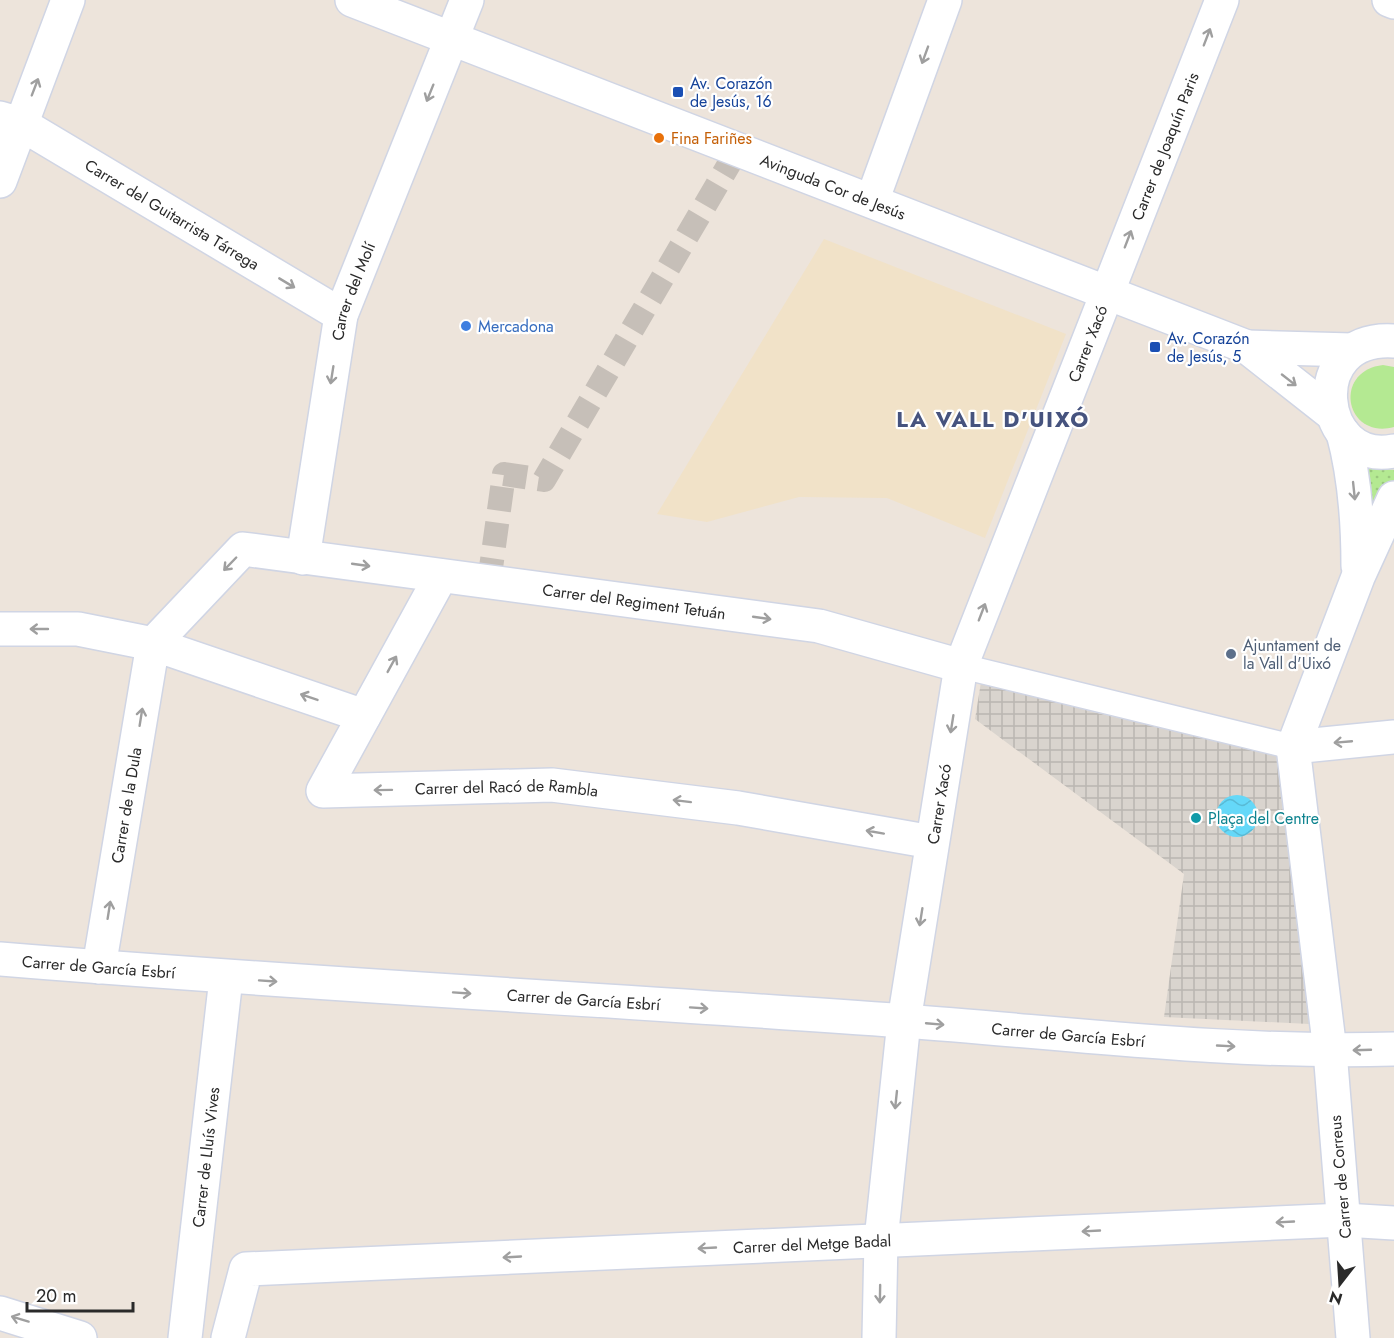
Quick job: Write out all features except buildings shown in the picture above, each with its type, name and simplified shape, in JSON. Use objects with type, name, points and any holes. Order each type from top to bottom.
[{"type":"street","points":[[0,181],[10,121],[68,0]]},
{"type":"street","name":"Avinguda Cor de Jesús","points":[[352,0],[1247,347],[1337,423],[1353,442],[1369,450],[1394,451]]},
{"type":"street","name":"Carrer del Molí","points":[[303,558],[341,315],[467,0]]},
{"type":"street","points":[[872,201],[945,0]]},
{"type":"street","name":"Carrer de Joaquín Paris","points":[[1107,293],[1222,0]]},
{"type":"street","points":[[1389,0],[1394,2]]},
{"type":"street","name":"Carrer del Guitarrista Tárrega","points":[[10,121],[341,315]]},
{"type":"street","name":"Carrer Xacó","points":[[879,1338],[881,1240],[904,1021],[961,666],[1107,293]]},
{"type":"street","name":"Avinguda Cor de Jesús","points":[[1247,347],[1352,350],[1366,343],[1394,341]]},
{"type":"street","points":[[1352,350],[1339,363],[1331,378],[1328,395],[1352,465],[1358,524],[1358,577]]},
{"type":"street","points":[[1394,498],[1358,577],[1293,747],[1330,1051],[1394,1049]]},
{"type":"street","name":"Carrer del Regiment Tetuán","points":[[153,644],[243,549],[819,626],[961,666]]},
{"type":"street","name":"Carrer del Racó de Rambla","points":[[441,576],[323,791],[552,785],[738,808],[932,842]]},
{"type":"street","points":[[0,629],[78,629],[153,644],[364,716]]},
{"type":"street","name":"Carrer de la Dula","points":[[99,968],[153,644]]},
{"type":"street","points":[[961,666],[1293,747],[1394,737]]},
{"type":"street","name":"Carrer de García Esbrí","points":[[0,959],[226,978],[904,1021],[1167,1044],[1330,1051]]},
{"type":"street","name":"Carrer de Lluís Vives","points":[[185,1338],[226,978]]},
{"type":"street","name":"Carrer de Correus","points":[[1330,1051],[1353,1338]]},
{"type":"street","name":"Carrer del Metge Badal","points":[[228,1338],[246,1269],[1344,1220],[1394,1223]]},
{"type":"street","points":[[0,1313],[80,1338]]},
{"type":"shaded area","points":[[824,239],[1066,334],[985,538],[887,498],[799,497],[707,522],[657,514]]},
{"type":"shaded area","name":"Plaça del Centre","points":[[981,682],[1097,713],[1276,753],[1309,1024],[1164,1017],[1184,874],[975,719]]},
{"type":"green space","points":[[1383,365],[1394,367],[1394,427],[1377,428],[1364,424],[1356,415],[1351,403],[1351,391],[1356,379],[1367,370]]},
{"type":"green space","points":[[1364,467],[1394,470],[1394,489],[1370,544]]},
{"type":"water","points":[[1237,795],[1245,796],[1252,801],[1257,808],[1257,824],[1252,831],[1245,836],[1237,837],[1229,836],[1222,831],[1217,824],[1216,816],[1217,808],[1222,801],[1229,796]]},
{"type":"tunnel","points":[[489,582],[504,474],[544,480],[738,149]]},
{"type":"place","name":"Av. Corazón de Jesús, 16","points":[[678,92]]},
{"type":"place","name":"Fina Fariñes","points":[[659,138]]},
{"type":"place","name":"Mercadona","points":[[466,326]]},
{"type":"place","name":"Av. Corazón de Jesús, 5","points":[[1155,347]]},
{"type":"place","name":"Ajuntament de la Vall d'Uixó","points":[[1231,654]]},
{"type":"place","name":"Plaça del Centre","points":[[1196,818]]},
{"type":"district","name":"LA VALL D'UIXÓ","points":[[993,419]]}]
